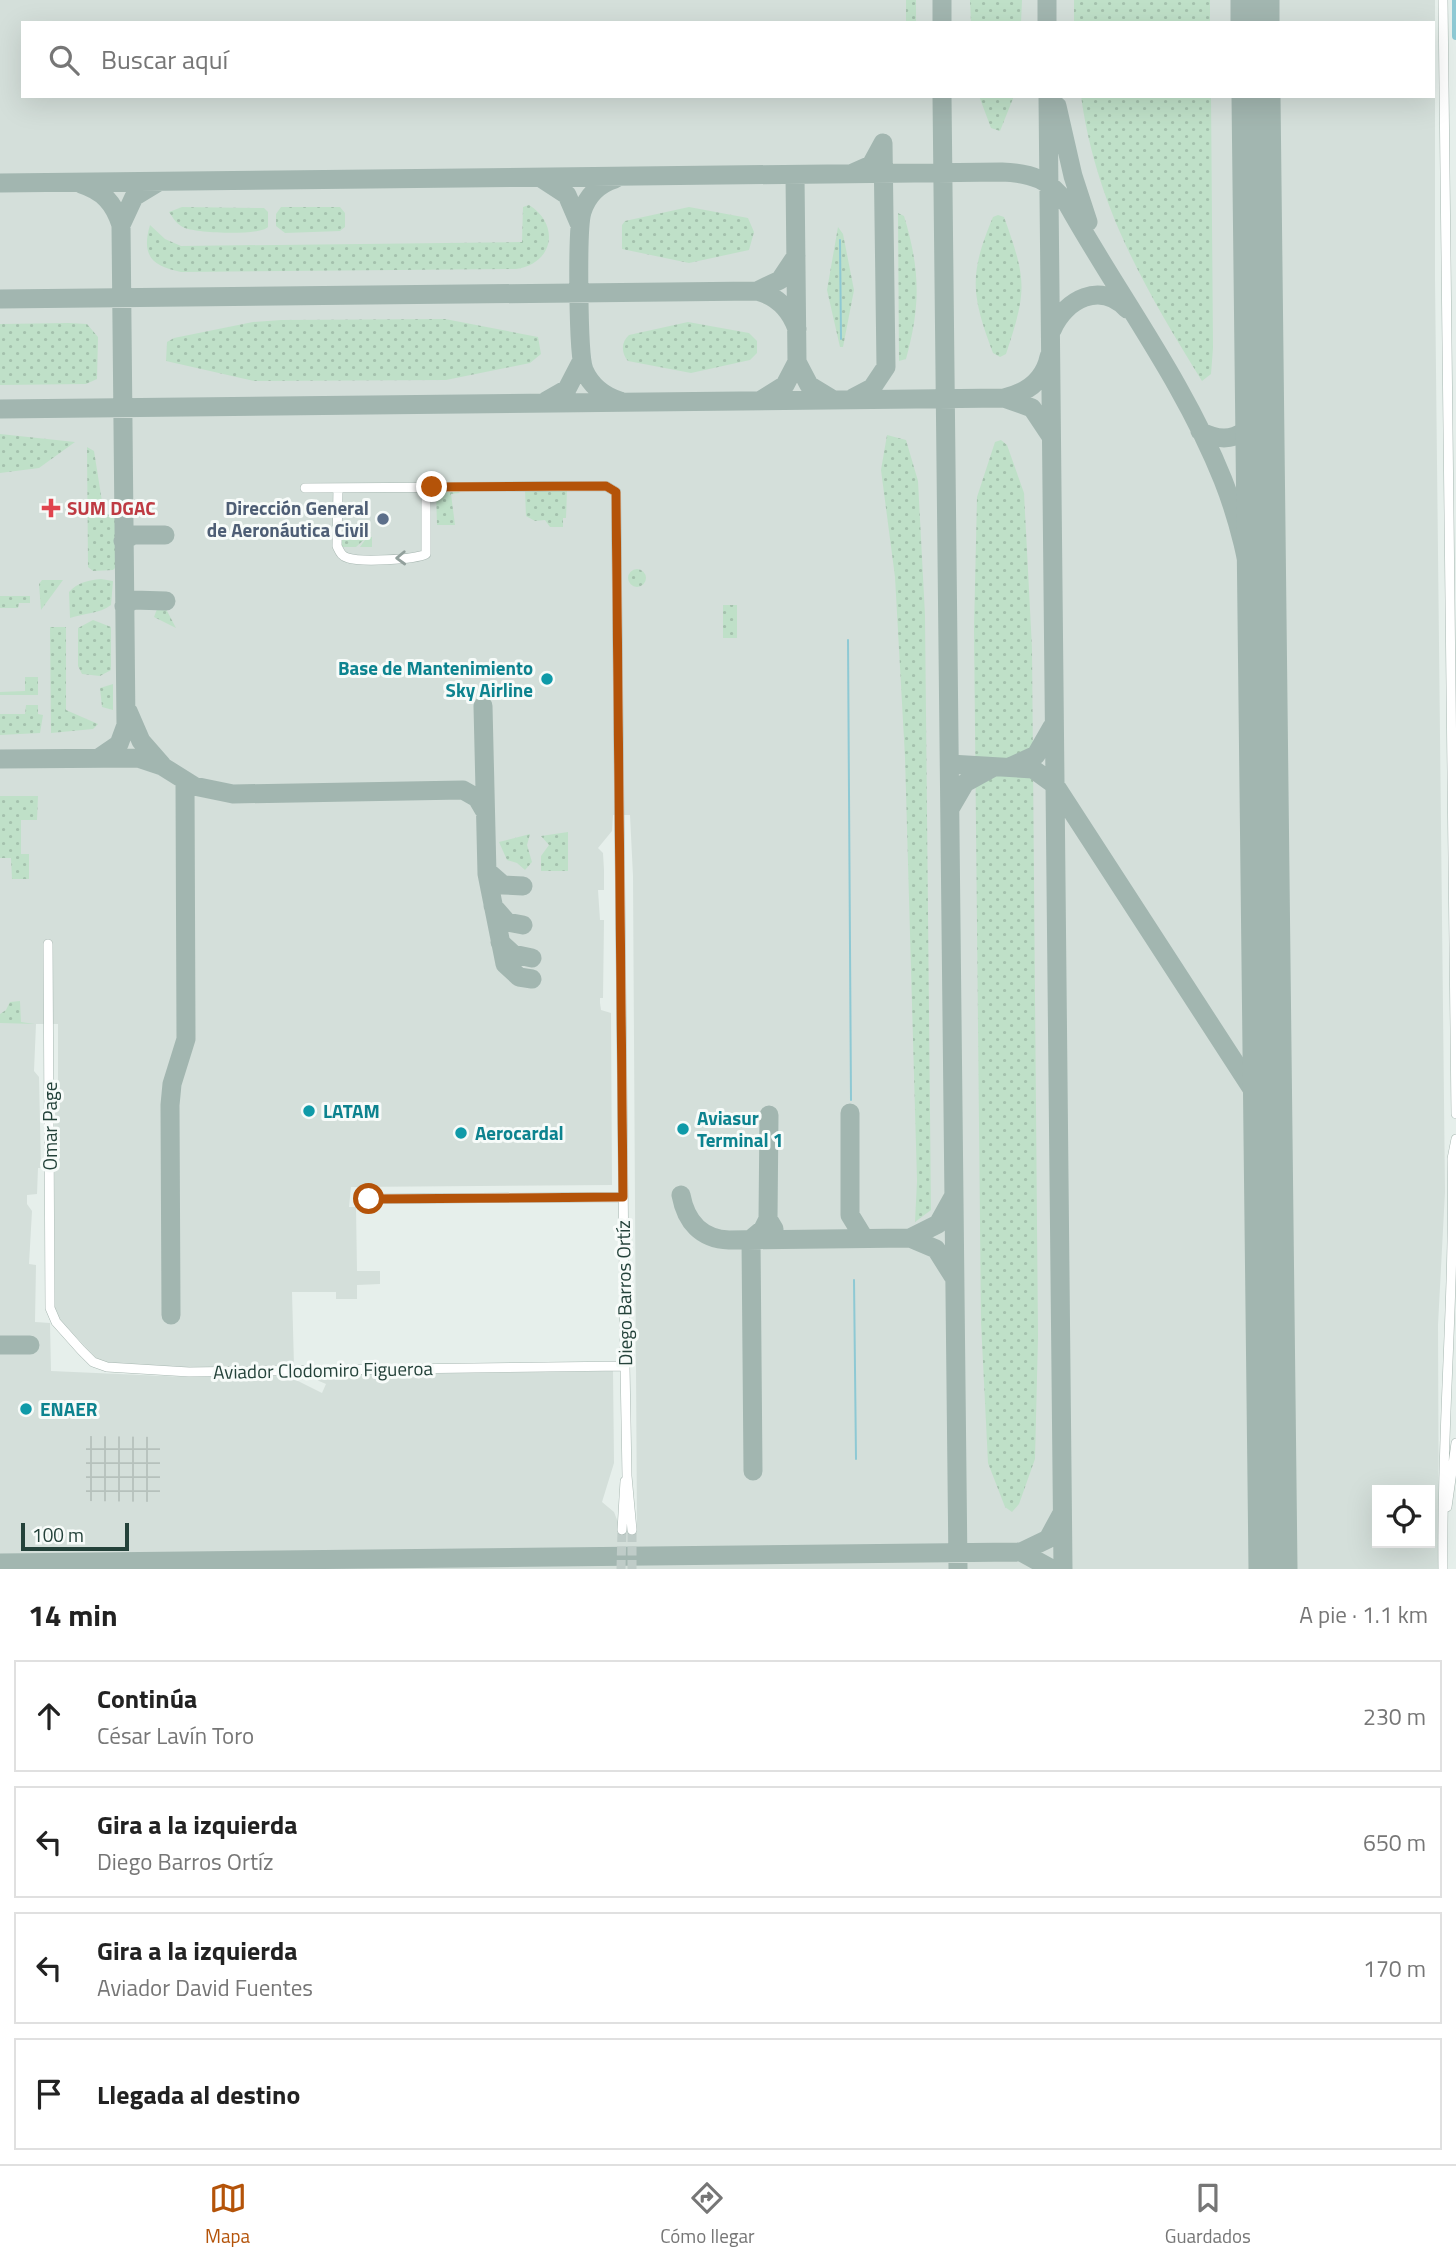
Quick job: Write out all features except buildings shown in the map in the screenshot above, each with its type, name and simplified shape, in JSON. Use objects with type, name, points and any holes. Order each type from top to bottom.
[{"type":"street","points":[[1443,0],[1456,1114]]},
{"type":"street","name":"Diego Barros Ortíz","points":[[426,487],[606,486],[614,489],[617,495],[627,1530]]},
{"type":"street","points":[[305,488],[426,487],[426,554],[410,558],[350,559],[340,553],[337,546],[338,489]]},
{"type":"street","name":"Omar Page","points":[[48,944],[50,1308]]},
{"type":"street","points":[[1443,1569],[1454,1218],[1452,1159],[1456,1139]]},
{"type":"street","points":[[363,1199],[623,1197]]},
{"type":"street","name":"Aviador Clodomiro Figueroa","points":[[50,1308],[56,1322],[81,1350],[93,1362],[107,1367],[189,1372],[625,1366]]},
{"type":"street","points":[[1443,1536],[1456,1443]]},
{"type":"shaded area","points":[[0,0],[1435,0],[1435,21],[21,21],[21,98],[1435,98],[1445,1192],[1438,1325],[1439,1569],[0,1569]],"holes":[[[613,815],[630,815],[633,876],[637,1530],[621,1530],[614,1512],[602,1502],[614,1463],[613,1371],[314,1375],[312,1378],[326,1384],[322,1393],[288,1376],[186,1377],[51,1371],[50,1323],[35,1322],[36,1265],[29,1264],[32,1211],[27,1204],[27,1195],[37,1194],[38,1168],[41,1168],[39,1077],[34,1071],[36,1024],[58,1024],[58,1090],[54,1090],[55,1308],[60,1320],[98,1360],[109,1364],[171,1368],[294,1366],[292,1292],[336,1292],[336,1299],[357,1299],[357,1285],[380,1284],[380,1271],[357,1271],[356,1207],[349,1207],[351,1187],[612,1185],[611,1013],[601,1010],[600,1003],[600,998],[603,998],[604,920],[600,920],[598,890],[604,890],[604,870],[603,853],[598,848],[612,831]]]},
{"type":"shaded area","points":[[86,1436],[160,1437],[160,1502],[86,1501]]},
{"type":"green space","points":[[906,0],[916,0],[916,21],[906,21]]},
{"type":"green space","points":[[970,0],[1022,0],[1021,21],[971,21]]},
{"type":"green space","points":[[1074,0],[1210,0],[1210,21],[1074,21]]},
{"type":"green space","points":[[980,98],[1013,98],[1000,131],[991,128]]},
{"type":"green space","points":[[1081,98],[1211,98],[1213,348],[1211,374],[1202,381],[1161,313],[1126,245],[1098,174]]},
{"type":"green space","points":[[529,205],[546,223],[548,243],[538,260],[516,269],[181,272],[156,263],[148,252],[147,245],[150,225],[165,239],[181,246],[522,242],[523,207]]},
{"type":"green space","points":[[182,207],[264,208],[268,212],[268,227],[241,233],[192,230],[180,225],[169,212]]},
{"type":"green space","points":[[281,207],[340,207],[345,213],[345,227],[340,231],[285,233],[276,226],[276,214]]},
{"type":"green space","points":[[689,207],[748,218],[754,232],[749,250],[689,263],[622,249],[622,225],[625,221]]},
{"type":"green space","points":[[898,213],[904,216],[909,235],[917,287],[911,340],[906,359],[899,361]]},
{"type":"green space","points":[[993,217],[1004,217],[1012,239],[1022,286],[1013,332],[1006,354],[1000,357],[993,353],[986,333],[976,286],[979,255]]},
{"type":"green space","points":[[838,227],[843,234],[854,290],[843,347],[840,347],[827,290]]},
{"type":"green space","points":[[445,319],[538,337],[541,354],[530,363],[446,380],[254,381],[166,361],[167,342],[174,338],[253,322]]},
{"type":"green space","points":[[688,322],[749,333],[757,341],[757,353],[750,360],[691,373],[628,361],[626,358],[623,344],[629,335]]},
{"type":"green space","points":[[0,324],[87,324],[98,337],[97,379],[86,384],[0,385]]},
{"type":"green space","points":[[0,434],[75,442],[39,468],[0,473]]},
{"type":"green space","points":[[887,435],[906,440],[918,481],[925,615],[931,1210],[915,1222],[917,1181],[905,757],[895,577],[881,470]]},
{"type":"green space","points":[[1001,440],[1007,445],[1024,493],[1032,648],[1038,1337],[1035,1459],[1019,1504],[1012,1512],[1005,1507],[988,1463],[981,1322],[974,629],[977,497],[995,442]]},
{"type":"green space","points":[[87,447],[94,451],[104,514],[116,515],[116,567],[113,570],[93,571],[88,567]]},
{"type":"green space","points":[[525,490],[567,490],[563,527],[550,527],[545,520],[535,521],[526,516]]},
{"type":"green space","points":[[436,492],[460,493],[451,494],[455,525],[437,525]]},
{"type":"green space","points":[[342,532],[371,532],[368,537],[372,537],[372,547],[360,547],[367,537],[356,547],[342,547]]},
{"type":"green space","points":[[633,569],[641,569],[646,578],[644,585],[633,587],[628,582],[628,574]]},
{"type":"green space","points":[[101,579],[113,581],[111,605],[96,612],[70,618],[69,592],[83,582]]},
{"type":"green space","points":[[42,580],[63,580],[41,610],[39,584]]},
{"type":"green space","points":[[0,596],[30,596],[30,603],[19,603],[18,608],[0,608]]},
{"type":"green space","points":[[723,605],[737,605],[737,638],[723,638]]},
{"type":"green space","points":[[157,609],[166,609],[176,628],[154,617]]},
{"type":"green space","points":[[93,620],[111,627],[111,670],[100,676],[82,674],[78,666],[78,628]]},
{"type":"green space","points":[[50,627],[66,627],[66,710],[98,724],[93,729],[51,733]]},
{"type":"green space","points":[[25,677],[38,677],[38,695],[0,695],[0,692],[25,691]]},
{"type":"green space","points":[[113,684],[113,710],[102,707],[100,688]]},
{"type":"green space","points":[[26,705],[38,705],[38,714],[43,715],[40,733],[0,735],[0,714],[25,714]]},
{"type":"green space","points":[[0,796],[38,796],[37,820],[21,820],[21,854],[29,854],[29,879],[12,879],[11,858],[0,858]]},
{"type":"green space","points":[[568,832],[568,871],[541,871],[541,856],[549,845],[541,836]]},
{"type":"green space","points":[[530,834],[527,845],[532,862],[525,870],[517,863],[507,860],[499,842]]},
{"type":"green space","points":[[20,1001],[21,1022],[35,1024],[0,1023],[0,1014],[10,1002]]},
{"type":"waterway","points":[[1456,0],[1456,36]]},
{"type":"waterway","points":[[840,240],[841,339]]},
{"type":"waterway","points":[[848,640],[851,1100]]},
{"type":"waterway","points":[[854,1280],[856,1459]]},
{"type":"taxiway","points":[[942,0],[942,21]]},
{"type":"taxiway","points":[[1047,0],[1047,21]]},
{"type":"taxiway","points":[[942,98],[958,1569]]},
{"type":"taxiway","points":[[1048,98],[1063,1569]]},
{"type":"taxiway","points":[[1057,106],[1073,176],[1088,222]]},
{"type":"taxiway","points":[[853,173],[871,165],[883,143],[886,367],[872,388],[853,398]]},
{"type":"taxiway","points":[[0,183],[1002,172],[1040,179],[1055,189],[1068,205],[1190,408],[1207,444],[1232,504],[1245,552],[1258,627],[1262,678]]},
{"type":"taxiway","points":[[795,175],[797,362],[809,385],[832,399]]},
{"type":"taxiway","points":[[541,178],[567,195],[579,223]]},
{"type":"taxiway","points":[[615,179],[594,191],[582,212],[579,242],[579,318],[584,370],[599,390],[620,401]]},
{"type":"taxiway","points":[[100,757],[119,744],[126,725],[121,225],[134,197],[157,183]]},
{"type":"taxiway","points":[[81,184],[96,190],[107,199],[121,225]]},
{"type":"taxiway","points":[[757,291],[780,280],[796,256]]},
{"type":"taxiway","points":[[0,299],[757,291],[782,304],[797,329]]},
{"type":"taxiway","points":[[1052,330],[1066,310],[1085,297],[1106,296],[1127,309]]},
{"type":"taxiway","points":[[1004,398],[1033,385],[1043,373],[1049,357]]},
{"type":"taxiway","points":[[546,401],[567,389],[581,362]]},
{"type":"taxiway","points":[[761,400],[785,385],[797,362]]},
{"type":"taxiway","points":[[0,409],[1004,398],[1032,408],[1050,435]]},
{"type":"taxiway","points":[[1200,431],[1218,437],[1234,436],[1248,428],[1260,413]]},
{"type":"taxiway","points":[[123,541],[133,535],[165,535]]},
{"type":"taxiway","points":[[124,606],[133,600],[166,601]]},
{"type":"taxiway","points":[[483,706],[487,874],[505,964],[519,977],[532,979]]},
{"type":"taxiway","points":[[128,711],[141,741],[162,765]]},
{"type":"taxiway","points":[[1010,767],[1036,755],[1052,727]]},
{"type":"taxiway","points":[[0,759],[138,758],[162,766],[194,786],[233,794],[463,790],[477,798],[484,810]]},
{"type":"taxiway","points":[[950,764],[1033,769],[1055,785],[1267,1112]]},
{"type":"taxiway","points":[[951,807],[965,783],[994,767]]},
{"type":"taxiway","points":[[171,1315],[170,1105],[172,1084],[186,1039],[185,781]]},
{"type":"taxiway","points":[[487,871],[503,885],[523,886]]},
{"type":"taxiway","points":[[493,906],[507,922],[523,925]]},
{"type":"taxiway","points":[[500,942],[513,954],[532,958]]},
{"type":"taxiway","points":[[850,1113],[850,1215],[864,1238]]},
{"type":"taxiway","points":[[769,1115],[768,1219],[774,1229]]},
{"type":"taxiway","points":[[681,1195],[683,1205],[696,1227],[710,1236],[729,1240],[910,1238],[938,1224],[953,1197]]},
{"type":"taxiway","points":[[753,1471],[751,1239],[763,1229],[768,1219]]},
{"type":"taxiway","points":[[910,1238],[936,1249],[953,1276]]},
{"type":"taxiway","points":[[0,1345],[30,1345]]},
{"type":"taxiway","points":[[1021,1552],[1048,1539],[1061,1515]]},
{"type":"taxiway","points":[[0,1563],[1021,1552],[1052,1569]]},
{"type":"runway","points":[[1255,0],[1255,21]]},
{"type":"runway","points":[[1256,98],[1273,1569]]},
{"type":"tunnel","points":[[621,1569],[622,1530]]},
{"type":"tunnel","points":[[632,1530],[632,1569]]},
{"type":"place","name":"SUM DGAC","points":[[51,508]]},
{"type":"place","name":"Dirección General de Aeronáutica Civil","points":[[383,519]]},
{"type":"place","name":"Base de Mantenimiento Sky Airline","points":[[547,679]]},
{"type":"place","name":"LATAM","points":[[309,1111]]},
{"type":"place","name":"Aviasur Terminal 1","points":[[683,1129]]},
{"type":"place","name":"Aerocardal","points":[[461,1133]]},
{"type":"place","name":"ENAER","points":[[26,1409]]},
{"type":"route","points":[[369,1199],[623,1197],[617,495],[614,489],[606,486],[432,487]]}]
